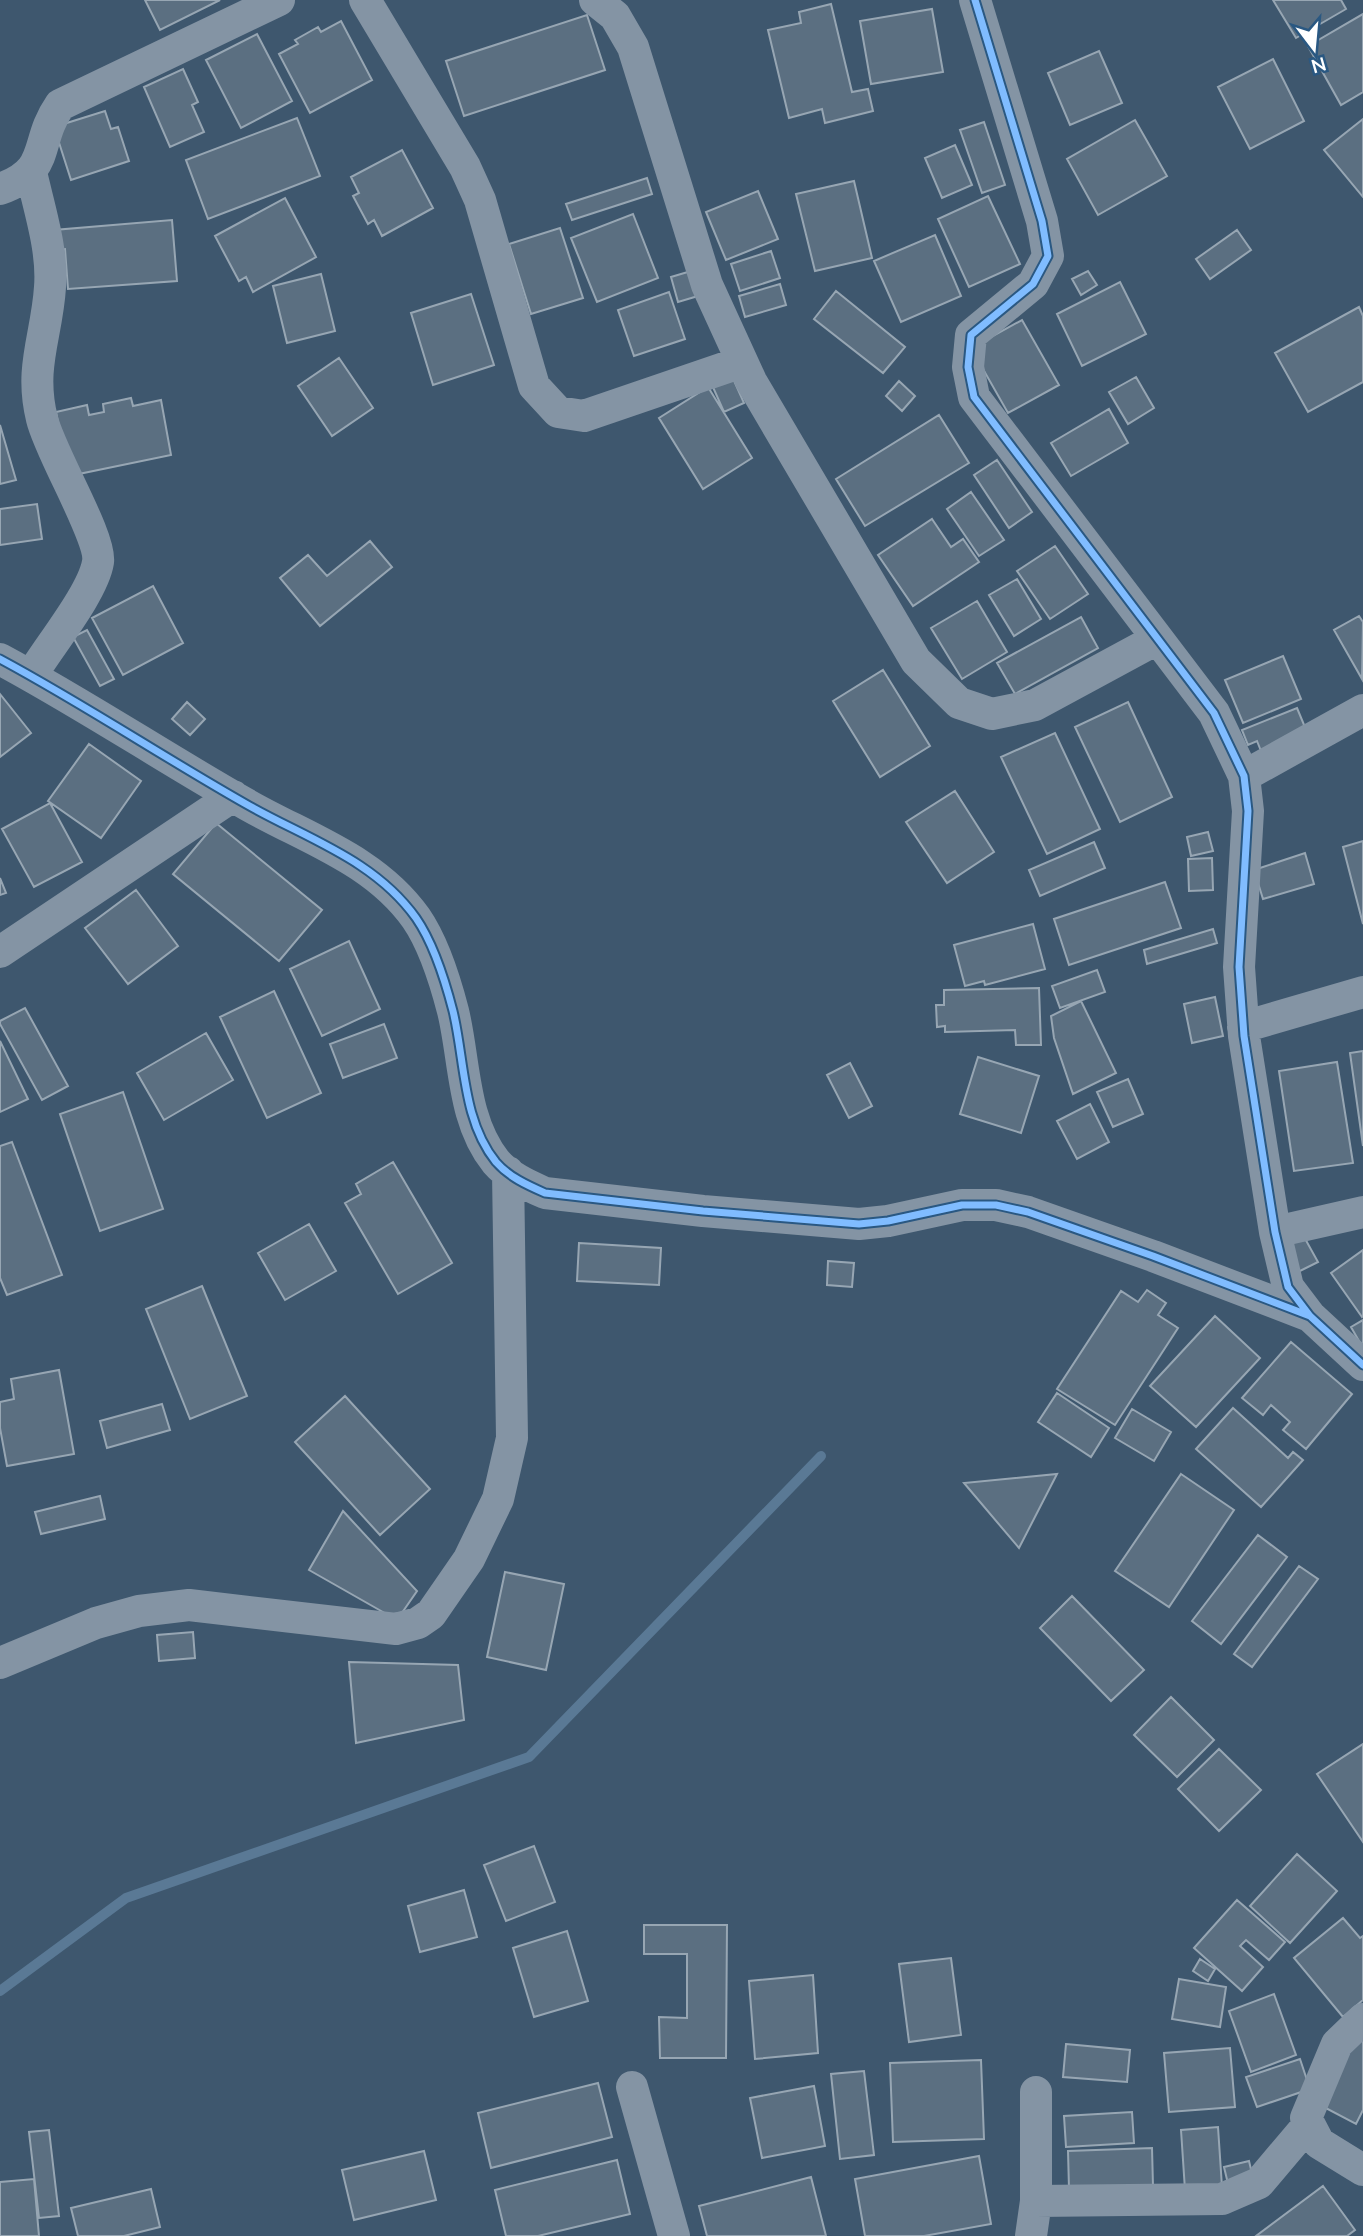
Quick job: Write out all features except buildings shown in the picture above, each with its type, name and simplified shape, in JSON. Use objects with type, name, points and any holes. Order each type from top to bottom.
[{"type":"street","points":[[0,189],[22,181],[38,164],[47,124],[60,105],[279,0]]},
{"type":"street","points":[[365,0],[465,167],[480,200],[534,386],[558,412],[584,416],[742,362]]},
{"type":"street","points":[[595,0],[615,16],[633,47],[706,285],[742,362],[916,661],[959,703],[992,714],[1035,705],[1157,639]]},
{"type":"street","points":[[975,0],[1042,221],[1048,256],[1033,284],[971,335],[968,367],[974,397],[1214,713],[1244,776],[1248,811],[1239,967],[1243,1027],[1275,1232],[1288,1287],[1310,1317],[1363,1365]]},
{"type":"street","points":[[31,172],[50,274],[35,368],[41,414],[47,440],[94,537],[99,558],[94,580],[31,676]]},
{"type":"street","points":[[0,659],[233,796],[325,842],[378,877],[416,917],[432,948],[453,1012],[464,1088],[496,1161],[521,1183],[545,1193],[703,1212],[859,1224],[888,1221],[962,1205],[996,1205],[1028,1212],[1153,1255],[1310,1317]]},
{"type":"street","points":[[1244,776],[1363,710]]},
{"type":"street","points":[[0,952],[233,796]]},
{"type":"street","points":[[1243,1027],[1363,992]]},
{"type":"street","points":[[0,1663],[96,1623],[139,1611],[189,1605],[396,1629],[418,1623],[431,1614],[469,1559],[498,1499],[512,1438],[508,1172]]},
{"type":"street","points":[[1275,1232],[1363,1212]]},
{"type":"street","points":[[1363,2019],[1338,2044],[1306,2118],[1319,2143],[1363,2170]]},
{"type":"street","points":[[632,2087],[674,2236]]},
{"type":"street","points":[[1031,2236],[1036,2202],[1037,2092]]},
{"type":"street","points":[[1036,2202],[1222,2199],[1259,2183],[1308,2125]]},
{"type":"waterway","points":[[0,1991],[126,1898],[529,1757],[821,1456]]},
{"type":"cycle path","points":[[975,0],[1042,221],[1048,256],[1033,284],[971,335],[968,367],[974,397],[1214,713],[1244,776],[1248,811],[1239,967],[1244,1036],[1275,1232],[1288,1287],[1310,1316],[1363,1365]]},
{"type":"cycle path","points":[[0,659],[246,804],[359,865],[399,898],[422,928],[443,975],[457,1030],[466,1089],[477,1128],[496,1162],[525,1184],[545,1193],[703,1211],[859,1224],[888,1221],[962,1205],[996,1205],[1028,1212],[1153,1256],[1310,1316]]}]
